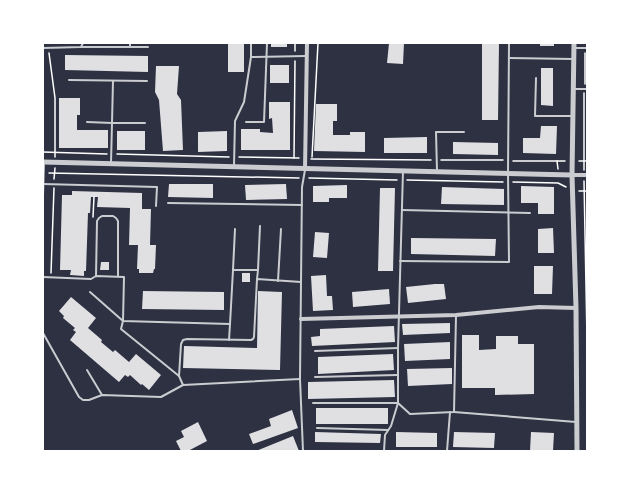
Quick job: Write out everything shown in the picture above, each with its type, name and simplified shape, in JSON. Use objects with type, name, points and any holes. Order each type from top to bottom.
[{"type":"street","points":[[305,169],[307,43]]},
{"type":"street","points":[[574,46],[572,191],[576,308],[577,451]]},
{"type":"street","points":[[44,162],[585,175]]},
{"type":"street","points":[[301,319],[456,315],[539,307],[576,308]]},
{"type":"lane","points":[[81,47],[83,43]]},
{"type":"lane","points":[[234,167],[235,121],[244,102],[251,57],[251,43]]},
{"type":"lane","points":[[246,122],[264,122],[267,43]]},
{"type":"lane","points":[[400,261],[508,262],[509,43]]},
{"type":"lane","points":[[574,46],[586,48]]},
{"type":"lane","points":[[43,48],[148,47]]},
{"type":"lane","points":[[251,57],[306,56]]},
{"type":"lane","points":[[509,58],[574,59]]},
{"type":"lane","points":[[536,78],[535,116],[573,116]]},
{"type":"lane","points":[[69,80],[147,81]]},
{"type":"lane","points":[[111,164],[113,81]]},
{"type":"lane","points":[[573,89],[586,89]]},
{"type":"lane","points":[[87,122],[145,123]]},
{"type":"lane","points":[[437,172],[436,132],[464,132]]},
{"type":"lane","points":[[43,196],[44,162]]},
{"type":"lane","points":[[303,451],[300,379],[302,187],[305,169]]},
{"type":"lane","points":[[384,451],[385,435],[391,426],[398,403],[398,316],[403,171]]},
{"type":"lane","points":[[43,184],[156,187],[156,206]]},
{"type":"lane","points":[[168,203],[302,205]]},
{"type":"lane","points":[[402,210],[530,213]]},
{"type":"lane","points":[[96,276],[97,221],[102,216],[113,216],[117,219],[118,277]]},
{"type":"lane","points":[[179,376],[181,344],[183,340],[253,339],[260,226]]},
{"type":"lane","points":[[229,340],[235,229]]},
{"type":"lane","points":[[278,281],[281,229]]},
{"type":"lane","points":[[233,270],[258,270]]},
{"type":"lane","points":[[43,277],[91,280],[96,276],[124,277],[121,329],[179,376],[183,385]]},
{"type":"lane","points":[[257,279],[301,282]]},
{"type":"lane","points":[[90,292],[122,321],[230,324]]},
{"type":"lane","points":[[454,412],[456,315]]},
{"type":"lane","points":[[43,333],[79,397],[83,400],[89,400],[102,395],[161,397],[183,385],[300,379]]},
{"type":"lane","points":[[315,351],[398,348]]},
{"type":"lane","points":[[87,370],[102,395]]},
{"type":"lane","points":[[314,377],[397,375]]},
{"type":"lane","points":[[313,403],[398,403],[410,414],[454,412],[577,422]]},
{"type":"lane","points":[[447,451],[450,412]]},
{"type":"lane","points":[[316,428],[388,430]]},
{"type":"path","points":[[294,158],[295,43]]},
{"type":"path","points":[[312,178],[318,43]]},
{"type":"path","points":[[49,48],[55,98],[55,163],[51,278]]},
{"type":"path","points":[[586,48],[584,161],[586,191],[587,339]]},
{"type":"path","points":[[43,152],[312,159],[587,161]]},
{"type":"path","points":[[44,173],[558,183],[572,191],[586,191]]},
{"type":"path","points":[[94,197],[93,221],[97,221]]},
{"type":"building","points":[[228,43],[244,43],[244,72],[228,72]]},
{"type":"building","points":[[271,43],[287,43],[287,47],[271,47]]},
{"type":"building","points":[[389,43],[404,43],[403,64],[387,63]]},
{"type":"building","points":[[482,43],[499,43],[498,120],[482,120]]},
{"type":"building","points":[[540,43],[554,43],[554,46],[540,46]]},
{"type":"building","points":[[65,55],[148,56],[148,72],[65,70]]},
{"type":"building","points":[[270,65],[289,65],[289,83],[270,83]]},
{"type":"building","points":[[156,66],[179,66],[177,94],[181,100],[183,150],[163,151],[159,100],[155,92]]},
{"type":"building","points":[[541,68],[553,68],[553,106],[541,105]]},
{"type":"building","points":[[59,98],[80,98],[80,115],[77,115],[77,130],[108,130],[108,148],[59,148]]},
{"type":"building","points":[[269,102],[290,102],[290,150],[241,150],[241,129],[260,129],[260,132],[273,133],[272,118],[269,119]]},
{"type":"building","points":[[316,104],[337,104],[337,121],[333,121],[333,135],[350,135],[350,132],[365,132],[365,152],[314,151]]},
{"type":"building","points":[[541,126],[557,126],[556,154],[523,153],[523,138],[540,138]]},
{"type":"building","points":[[117,131],[145,131],[145,150],[117,150]]},
{"type":"building","points":[[227,131],[227,151],[198,152],[198,132]]},
{"type":"building","points":[[427,137],[427,153],[384,153],[384,138]]},
{"type":"building","points":[[453,142],[498,143],[498,155],[453,154]]},
{"type":"building","points":[[169,184],[213,184],[213,198],[168,197]]},
{"type":"building","points":[[286,184],[287,199],[246,200],[245,185]]},
{"type":"building","points":[[347,185],[347,198],[329,198],[329,202],[313,202],[313,186]]},
{"type":"building","points":[[521,186],[554,187],[554,214],[538,214],[538,203],[521,203]]},
{"type":"building","points":[[442,187],[504,189],[504,205],[441,204]]},
{"type":"building","points":[[380,188],[395,188],[393,271],[378,271]]},
{"type":"building","points":[[72,191],[142,193],[142,209],[151,209],[150,245],[156,245],[155,269],[153,273],[139,273],[139,269],[137,269],[138,245],[129,245],[130,208],[97,207],[98,197],[91,197],[90,213],[88,213],[86,271],[84,271],[84,276],[70,275],[71,270],[60,270],[62,195],[72,195]]},
{"type":"building","points":[[553,228],[554,253],[538,253],[538,229]]},
{"type":"building","points":[[315,232],[329,233],[327,258],[313,257]]},
{"type":"building","points":[[411,238],[496,239],[495,256],[411,254]]},
{"type":"building","points":[[101,262],[109,262],[109,270],[100,270]]},
{"type":"building","points":[[534,266],[553,266],[552,294],[534,294]]},
{"type":"building","points":[[242,273],[250,273],[250,282],[242,282]]},
{"type":"building","points":[[326,275],[327,296],[332,296],[333,310],[313,311],[311,276]]},
{"type":"building","points":[[444,284],[446,299],[408,303],[406,287]]},
{"type":"building","points":[[389,289],[390,304],[353,307],[352,292]]},
{"type":"building","points":[[143,291],[224,292],[224,310],[142,309]]},
{"type":"building","points":[[258,291],[282,292],[280,370],[183,368],[184,346],[257,348]]},
{"type":"building","points":[[71,297],[96,318],[88,328],[102,340],[101,342],[113,352],[115,350],[129,362],[136,354],[161,375],[149,390],[130,375],[128,377],[125,375],[119,382],[70,340],[76,332],[73,330],[75,328],[63,318],[64,316],[59,311]]},
{"type":"building","points":[[450,323],[450,333],[403,335],[402,324]]},
{"type":"building","points":[[394,326],[395,342],[312,346],[311,337],[320,336],[320,329]]},
{"type":"building","points":[[462,335],[479,335],[479,350],[496,349],[496,336],[518,336],[518,344],[534,344],[534,394],[495,395],[495,388],[462,388]]},
{"type":"building","points":[[450,342],[450,359],[405,361],[404,344]]},
{"type":"building","points":[[393,354],[394,370],[318,374],[318,357]]},
{"type":"building","points":[[452,368],[452,384],[408,386],[407,369]]},
{"type":"building","points":[[394,380],[395,397],[308,399],[308,382]]},
{"type":"building","points":[[316,408],[388,408],[388,424],[316,424]]},
{"type":"building","points":[[292,410],[298,428],[253,444],[249,434],[271,426],[269,419]]},
{"type":"building","points":[[198,422],[207,441],[188,451],[181,451],[176,441],[184,437],[181,431]]},
{"type":"building","points":[[315,432],[381,434],[380,443],[315,442]]},
{"type":"building","points":[[396,432],[437,433],[437,447],[396,447]]},
{"type":"building","points":[[454,432],[495,433],[494,448],[453,447]]},
{"type":"building","points":[[531,432],[554,433],[553,451],[530,451]]},
{"type":"building","points":[[293,436],[299,451],[256,451]]}]
